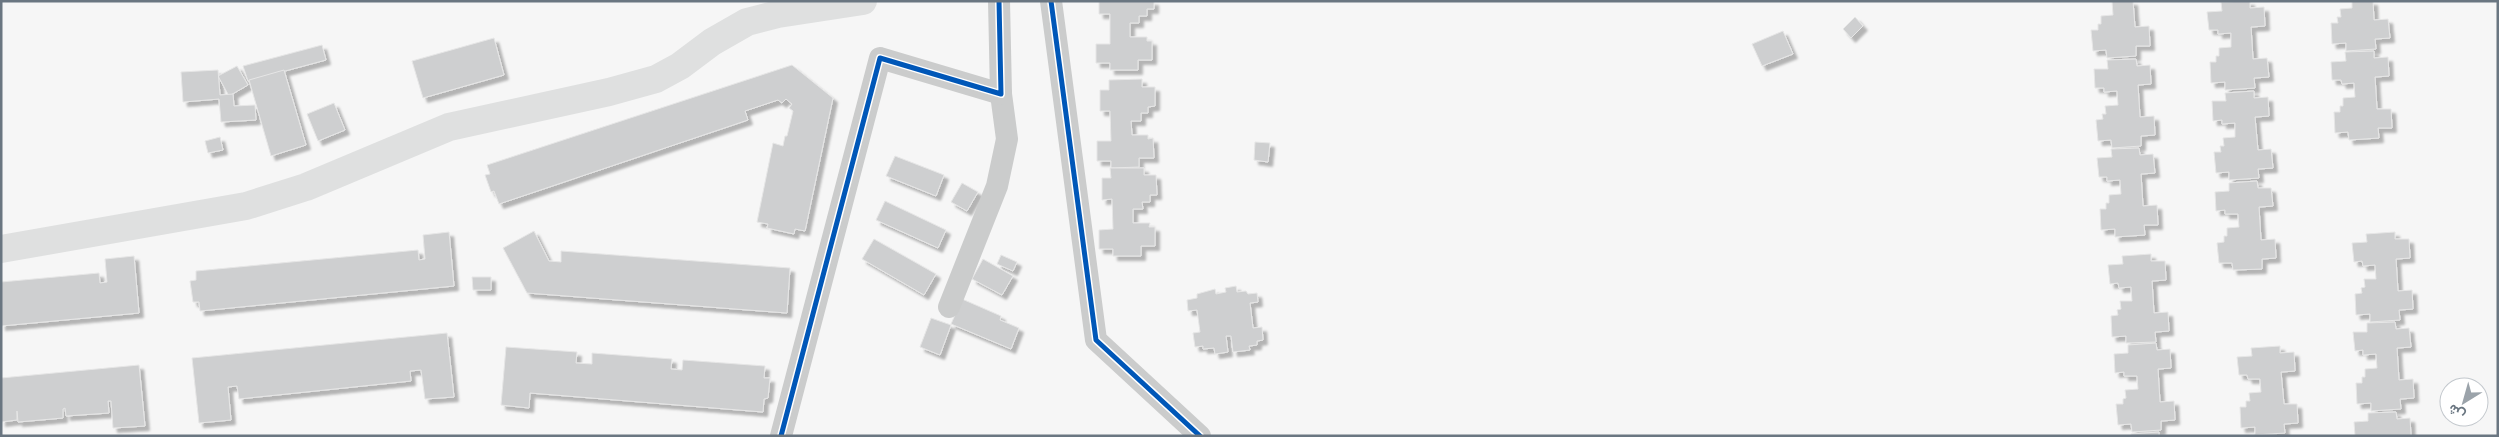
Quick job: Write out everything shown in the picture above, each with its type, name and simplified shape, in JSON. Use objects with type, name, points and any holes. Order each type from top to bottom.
[{"type":"main road","points":[[1,249],[246,206],[306,187],[450,127],[610,92],[656,79],[680,66],[712,42],[747,22],[778,14],[863,1]]},
{"type":"street","points":[[949,307],[997,186],[1007,139],[1001,94],[999,1]]},
{"type":"street","points":[[1051,1],[1096,340],[1200,436]]},
{"type":"street","points":[[781,436],[880,58],[1001,94]]},
{"type":"building","points":[[1099,1],[1154,1],[1154,9],[1147,9],[1147,16],[1139,16],[1139,23],[1130,23],[1130,37],[1147,37],[1147,41],[1152,41],[1152,60],[1138,60],[1138,70],[1110,70],[1110,63],[1096,63],[1096,44],[1110,44],[1110,14],[1099,14]]},
{"type":"building","points":[[2112,1],[2133,1],[2135,27],[2149,26],[2150,46],[2136,46],[2136,56],[2107,58],[2106,50],[2093,51],[2091,30],[2098,30],[2098,24],[2101,24],[2101,16],[2113,15]]},
{"type":"building","points":[[2250,1],[2250,8],[2264,7],[2265,26],[2251,27],[2253,59],[2267,58],[2269,77],[2254,78],[2255,88],[2225,90],[2225,82],[2211,83],[2210,62],[2216,62],[2216,56],[2219,56],[2219,48],[2231,47],[2231,33],[2218,34],[2218,30],[2209,30],[2207,12],[2222,11],[2221,2]]},
{"type":"building","points":[[2352,1],[2373,1],[2374,20],[2388,19],[2390,38],[2375,39],[2376,49],[2346,51],[2346,43],[2332,44],[2331,23],[2338,23],[2337,17],[2341,17],[2340,9],[2352,8]]},
{"type":"building","points":[[1855,17],[1863,26],[1851,38],[1843,29]]},
{"type":"building","points":[[1783,31],[1793,54],[1762,66],[1752,44]]},
{"type":"building","points":[[494,38],[504,75],[423,98],[412,61]]},
{"type":"building","points":[[322,45],[326,60],[248,81],[243,66]]},
{"type":"building","points":[[2374,51],[2374,58],[2388,57],[2389,76],[2375,77],[2377,109],[2391,109],[2392,128],[2378,128],[2379,138],[2349,140],[2348,132],[2335,133],[2334,112],[2340,112],[2340,106],[2343,106],[2343,98],[2355,97],[2354,83],[2342,84],[2341,80],[2332,80],[2331,62],[2346,61],[2345,52]]},
{"type":"building","points":[[2136,59],[2137,66],[2150,65],[2151,84],[2138,85],[2140,117],[2154,116],[2155,135],[2141,136],[2141,146],[2112,148],[2111,140],[2098,141],[2096,120],[2103,119],[2102,114],[2106,114],[2105,106],[2118,105],[2117,91],[2104,92],[2104,88],[2095,88],[2094,69],[2108,69],[2107,60]]},
{"type":"building","points":[[792,65],[833,98],[805,231],[795,229],[794,234],[767,228],[768,224],[757,222],[773,143],[783,146],[793,111],[789,108],[792,104],[786,99],[782,103],[778,100],[745,111],[748,120],[499,204],[494,191],[491,192],[485,175],[490,174],[487,165]]},
{"type":"building","points":[[237,66],[248,85],[229,96],[218,76]]},
{"type":"building","points":[[218,70],[220,95],[233,94],[234,106],[255,105],[256,120],[221,122],[219,99],[183,102],[181,72]]},
{"type":"building","points":[[284,70],[306,145],[271,156],[249,80]]},
{"type":"building","points":[[1142,79],[1142,87],[1155,87],[1155,106],[1148,107],[1148,113],[1141,113],[1141,121],[1131,121],[1132,135],[1148,135],[1148,139],[1153,138],[1154,158],[1139,158],[1139,167],[1111,168],[1111,161],[1097,161],[1097,141],[1111,141],[1110,111],[1100,111],[1100,90],[1109,90],[1109,80]]},
{"type":"building","points":[[2254,91],[2254,98],[2268,97],[2269,116],[2255,117],[2258,150],[2271,149],[2273,168],[2258,169],[2259,178],[2229,180],[2229,172],[2216,173],[2214,152],[2221,152],[2220,146],[2224,146],[2223,138],[2235,137],[2235,123],[2222,124],[2222,120],[2213,121],[2212,101],[2226,101],[2225,93]]},
{"type":"building","points":[[334,103],[345,130],[318,141],[307,114]]},
{"type":"building","points":[[220,137],[223,150],[208,153],[205,141]]},
{"type":"building","points":[[1255,142],[1270,143],[1268,162],[1254,160]]},
{"type":"building","points":[[2139,148],[2140,155],[2153,154],[2155,173],[2141,174],[2143,206],[2157,205],[2158,225],[2144,225],[2145,235],[2115,237],[2115,229],[2101,230],[2100,209],[2106,209],[2106,203],[2109,203],[2109,195],[2121,194],[2120,180],[2107,181],[2107,177],[2099,177],[2097,158],[2112,157],[2111,149]]},
{"type":"building","points":[[895,156],[944,175],[936,196],[886,176]]},
{"type":"building","points":[[1110,168],[1144,168],[1144,175],[1156,175],[1157,195],[1150,195],[1150,202],[1142,202],[1143,209],[1133,209],[1133,223],[1150,223],[1149,227],[1155,227],[1155,246],[1141,246],[1141,256],[1113,256],[1113,249],[1099,249],[1099,230],[1113,229],[1112,199],[1102,200],[1102,178],[1111,178]]},
{"type":"building","points":[[2257,181],[2258,188],[2271,188],[2273,206],[2259,207],[2261,240],[2275,239],[2276,258],[2262,259],[2262,269],[2233,270],[2232,263],[2219,263],[2217,243],[2224,242],[2224,236],[2227,236],[2227,228],[2239,227],[2238,214],[2225,214],[2225,210],[2216,211],[2215,192],[2229,191],[2229,183]]},
{"type":"building","points":[[962,183],[978,192],[967,211],[951,202]]},
{"type":"building","points":[[885,201],[946,230],[938,248],[876,220]]},
{"type":"building","points":[[534,231],[549,261],[561,262],[561,251],[790,268],[787,313],[527,293],[503,248]]},
{"type":"building","points":[[449,232],[454,286],[200,311],[199,302],[193,302],[190,281],[196,280],[196,271],[418,250],[419,260],[425,259],[423,235]]},
{"type":"building","points":[[2395,232],[2395,239],[2409,239],[2410,258],[2396,259],[2398,291],[2412,290],[2413,309],[2399,310],[2400,320],[2370,322],[2370,314],[2356,315],[2355,294],[2362,293],[2361,288],[2365,287],[2364,279],[2376,279],[2375,265],[2363,266],[2362,261],[2354,262],[2352,243],[2367,242],[2366,234]]},
{"type":"building","points":[[874,239],[936,274],[924,295],[862,259]]},
{"type":"building","points":[[2151,254],[2151,261],[2165,261],[2166,280],[2152,281],[2154,313],[2168,312],[2169,331],[2155,332],[2156,342],[2126,343],[2126,336],[2112,337],[2111,316],[2118,315],[2117,310],[2121,309],[2120,301],[2132,301],[2131,287],[2119,288],[2118,283],[2110,284],[2108,265],[2123,264],[2122,256]]},
{"type":"building","points":[[1001,255],[1017,262],[1013,271],[997,264]]},
{"type":"building","points":[[134,256],[139,313],[1,326],[1,282],[99,273],[100,283],[107,282],[105,259]]},
{"type":"building","points":[[983,259],[1013,276],[1002,295],[972,279]]},
{"type":"building","points":[[472,277],[491,277],[491,290],[473,290]]},
{"type":"building","points":[[1236,286],[1237,292],[1257,293],[1258,302],[1250,303],[1253,328],[1262,327],[1263,340],[1257,341],[1257,345],[1249,346],[1250,350],[1233,352],[1231,336],[1226,336],[1228,352],[1215,354],[1214,348],[1203,349],[1203,346],[1195,347],[1193,333],[1200,332],[1197,310],[1188,311],[1187,300],[1197,298],[1197,294],[1215,289],[1216,294],[1226,292],[1225,288]]},
{"type":"building","points":[[962,299],[1001,316],[1000,320],[1019,328],[1011,349],[951,324]]},
{"type":"building","points":[[931,318],[951,325],[940,355],[920,347]]},
{"type":"building","points":[[2395,322],[2396,329],[2409,328],[2411,347],[2397,348],[2399,380],[2413,379],[2414,398],[2400,399],[2401,409],[2371,411],[2371,403],[2357,404],[2356,383],[2362,383],[2362,377],[2365,377],[2365,369],[2377,368],[2376,354],[2363,355],[2363,350],[2355,351],[2353,332],[2367,332],[2367,323]]},
{"type":"building","points":[[447,333],[454,397],[425,399],[421,370],[410,371],[411,381],[239,399],[237,386],[228,387],[231,420],[199,423],[192,358]]},
{"type":"building","points":[[2156,343],[2157,350],[2170,349],[2171,368],[2158,369],[2160,402],[2174,401],[2175,420],[2161,421],[2161,430],[2132,432],[2131,424],[2118,425],[2116,404],[2123,404],[2123,399],[2126,398],[2125,390],[2138,389],[2137,376],[2124,376],[2124,372],[2115,373],[2114,354],[2128,353],[2128,345]]},
{"type":"building","points":[[2280,346],[2280,353],[2294,352],[2295,371],[2281,372],[2284,404],[2297,404],[2298,423],[2284,424],[2285,433],[2255,435],[2255,427],[2241,428],[2240,407],[2246,407],[2246,401],[2250,401],[2249,393],[2261,392],[2260,379],[2248,379],[2247,375],[2239,375],[2237,357],[2252,356],[2251,348]]},
{"type":"building","points":[[506,347],[577,352],[576,363],[592,364],[592,353],[672,359],[671,369],[682,370],[683,360],[765,366],[764,378],[770,378],[768,398],[764,399],[763,412],[530,393],[529,408],[501,405]]},
{"type":"building","points":[[139,365],[145,426],[113,428],[111,401],[108,401],[109,413],[66,416],[65,408],[63,409],[63,418],[18,422],[17,411],[17,420],[1,422],[1,378]]},
{"type":"building","points":[[2396,412],[2397,419],[2410,418],[2411,436],[2355,436],[2354,422],[2368,421],[2368,413]]},
{"type":"building","points":[[2159,432],[2159,436],[2131,436],[2131,434]]},
{"type":"cycle path","points":[[781,436],[880,58],[1001,94],[999,1]]},
{"type":"cycle path","points":[[1051,1],[1096,340],[1200,436]]}]
